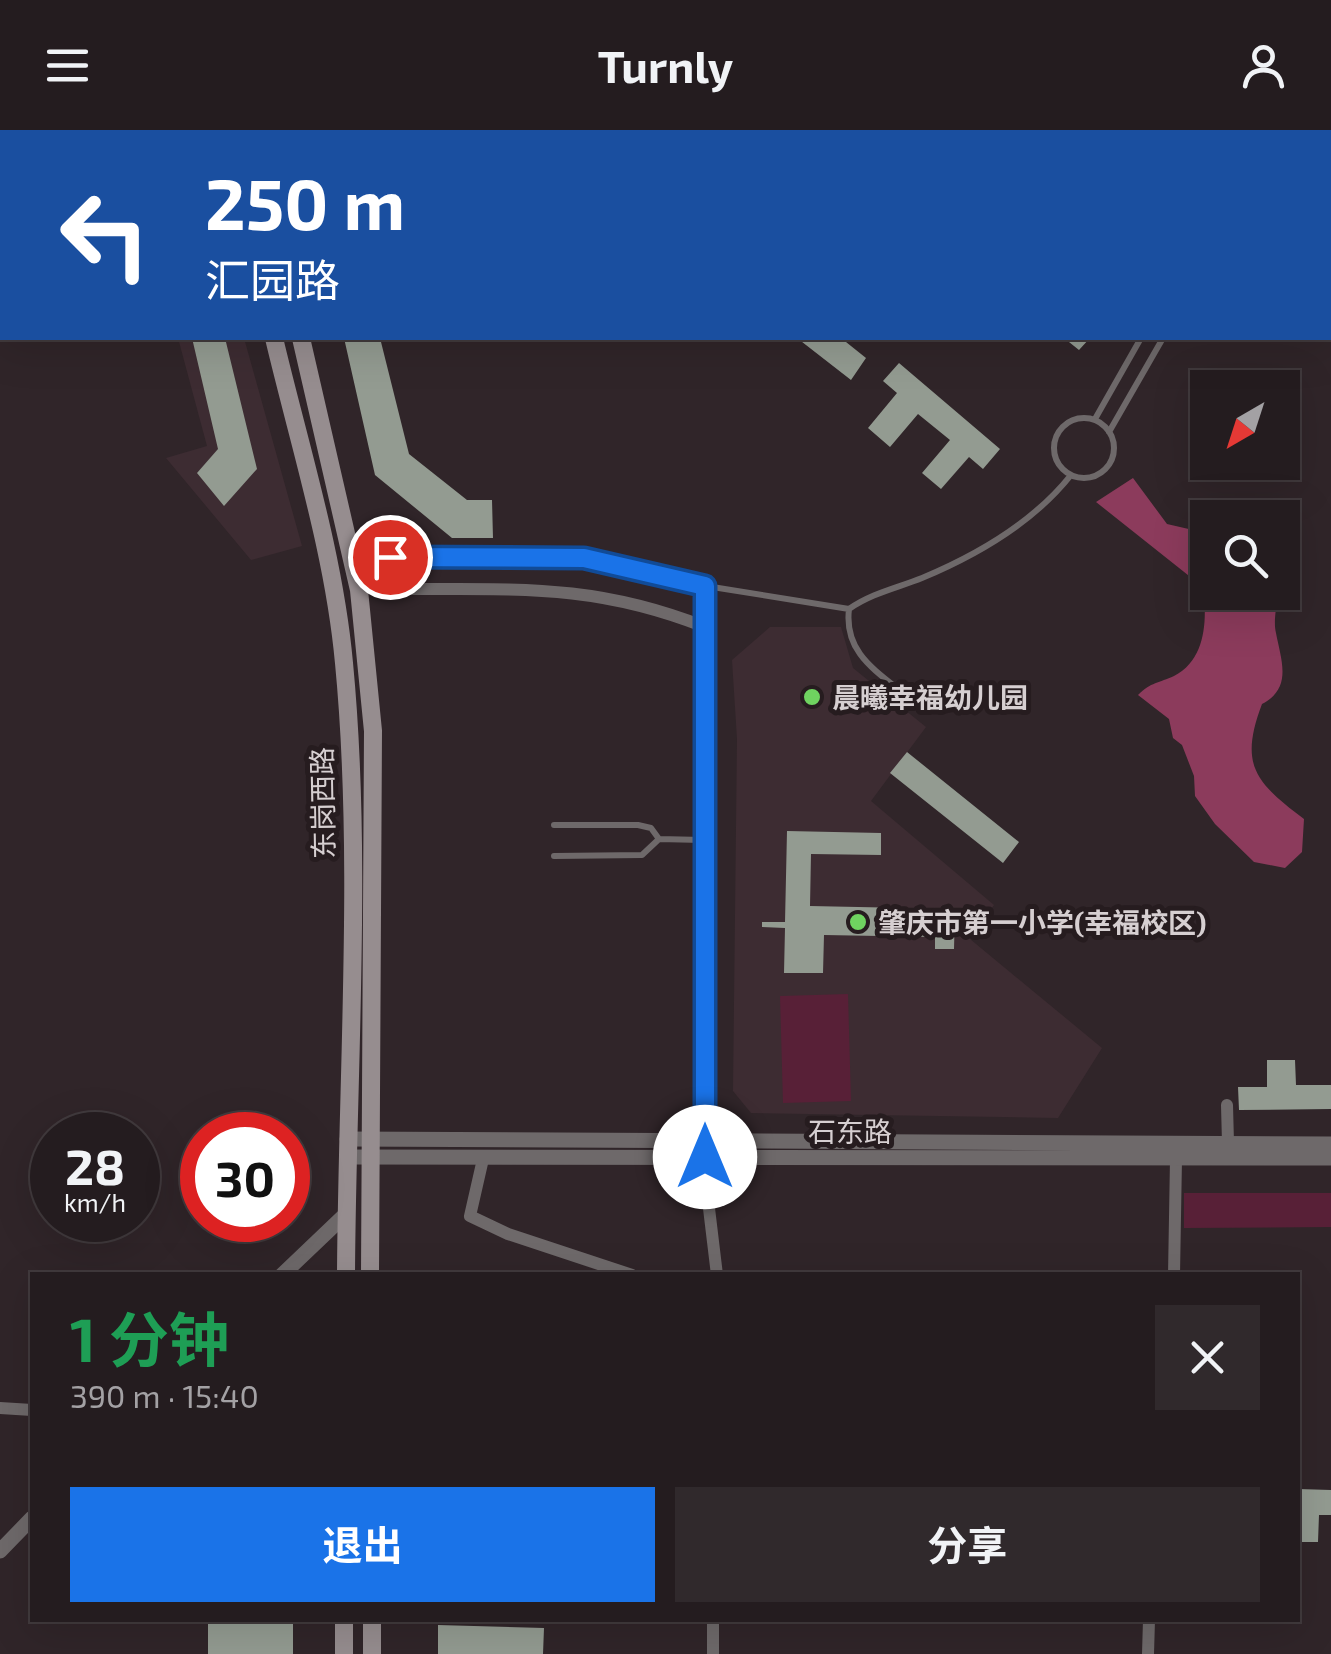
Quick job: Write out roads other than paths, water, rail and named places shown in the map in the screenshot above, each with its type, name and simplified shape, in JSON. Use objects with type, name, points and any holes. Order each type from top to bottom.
[{"type":"main road","name":"东岗西路","points":[[274,340],[320,532],[344,661],[351,800],[346,1272]]},
{"type":"main road","name":"东岗西路","points":[[301,340],[351,557],[373,730],[370,1272]]},
{"type":"main road","points":[[344,1622],[344,1654]]},
{"type":"main road","points":[[372,1622],[372,1654]]},
{"type":"street","points":[[351,557],[584,558],[705,586],[705,1149],[717,1272]]},
{"type":"street","points":[[351,557],[371,579],[392,589],[574,590],[654,606],[705,627]]},
{"type":"street","points":[[1227,1105],[1228,1142]]},
{"type":"street","name":"石东路","points":[[370,1148],[1331,1144]]},
{"type":"street","points":[[347,1148],[370,1148]]},
{"type":"street","name":"石东路","points":[[370,1148],[483,1158],[705,1149],[1176,1159],[1331,1158]]},
{"type":"street","points":[[483,1158],[470,1216],[508,1234],[623,1272]]},
{"type":"street","points":[[1174,1272],[1176,1159]]},
{"type":"street","points":[[285,1272],[346,1214]]},
{"type":"street","points":[[0,1408],[30,1410]]},
{"type":"street","points":[[0,1550],[30,1520]]},
{"type":"street","points":[[713,1622],[713,1654]]},
{"type":"street","points":[[1148,1622],[1148,1654]]},
{"type":"lane","points":[[1094,419],[1140,340]]},
{"type":"lane","points":[[1109,432],[1162,340]]},
{"type":"lane","points":[[1075,418],[1094,419],[1109,432],[1114,450],[1107,468],[1090,478],[1071,475],[1056,461],[1058,431],[1075,418]]},
{"type":"lane","points":[[705,586],[849,609],[865,598],[970,555],[1027,520],[1071,475]]},
{"type":"lane","points":[[849,609],[847,628],[859,658],[903,693]]},
{"type":"lane","points":[[554,824],[638,825],[651,828],[659,839]]},
{"type":"lane","points":[[659,839],[705,840]]},
{"type":"lane","points":[[554,856],[642,855],[652,851],[659,839]]},
{"type":"place","name":"晨曦幸福幼儿园","points":[[812,697]]},
{"type":"place","name":"肇庆市第一小学(幸福校区)","points":[[858,922]]}]
